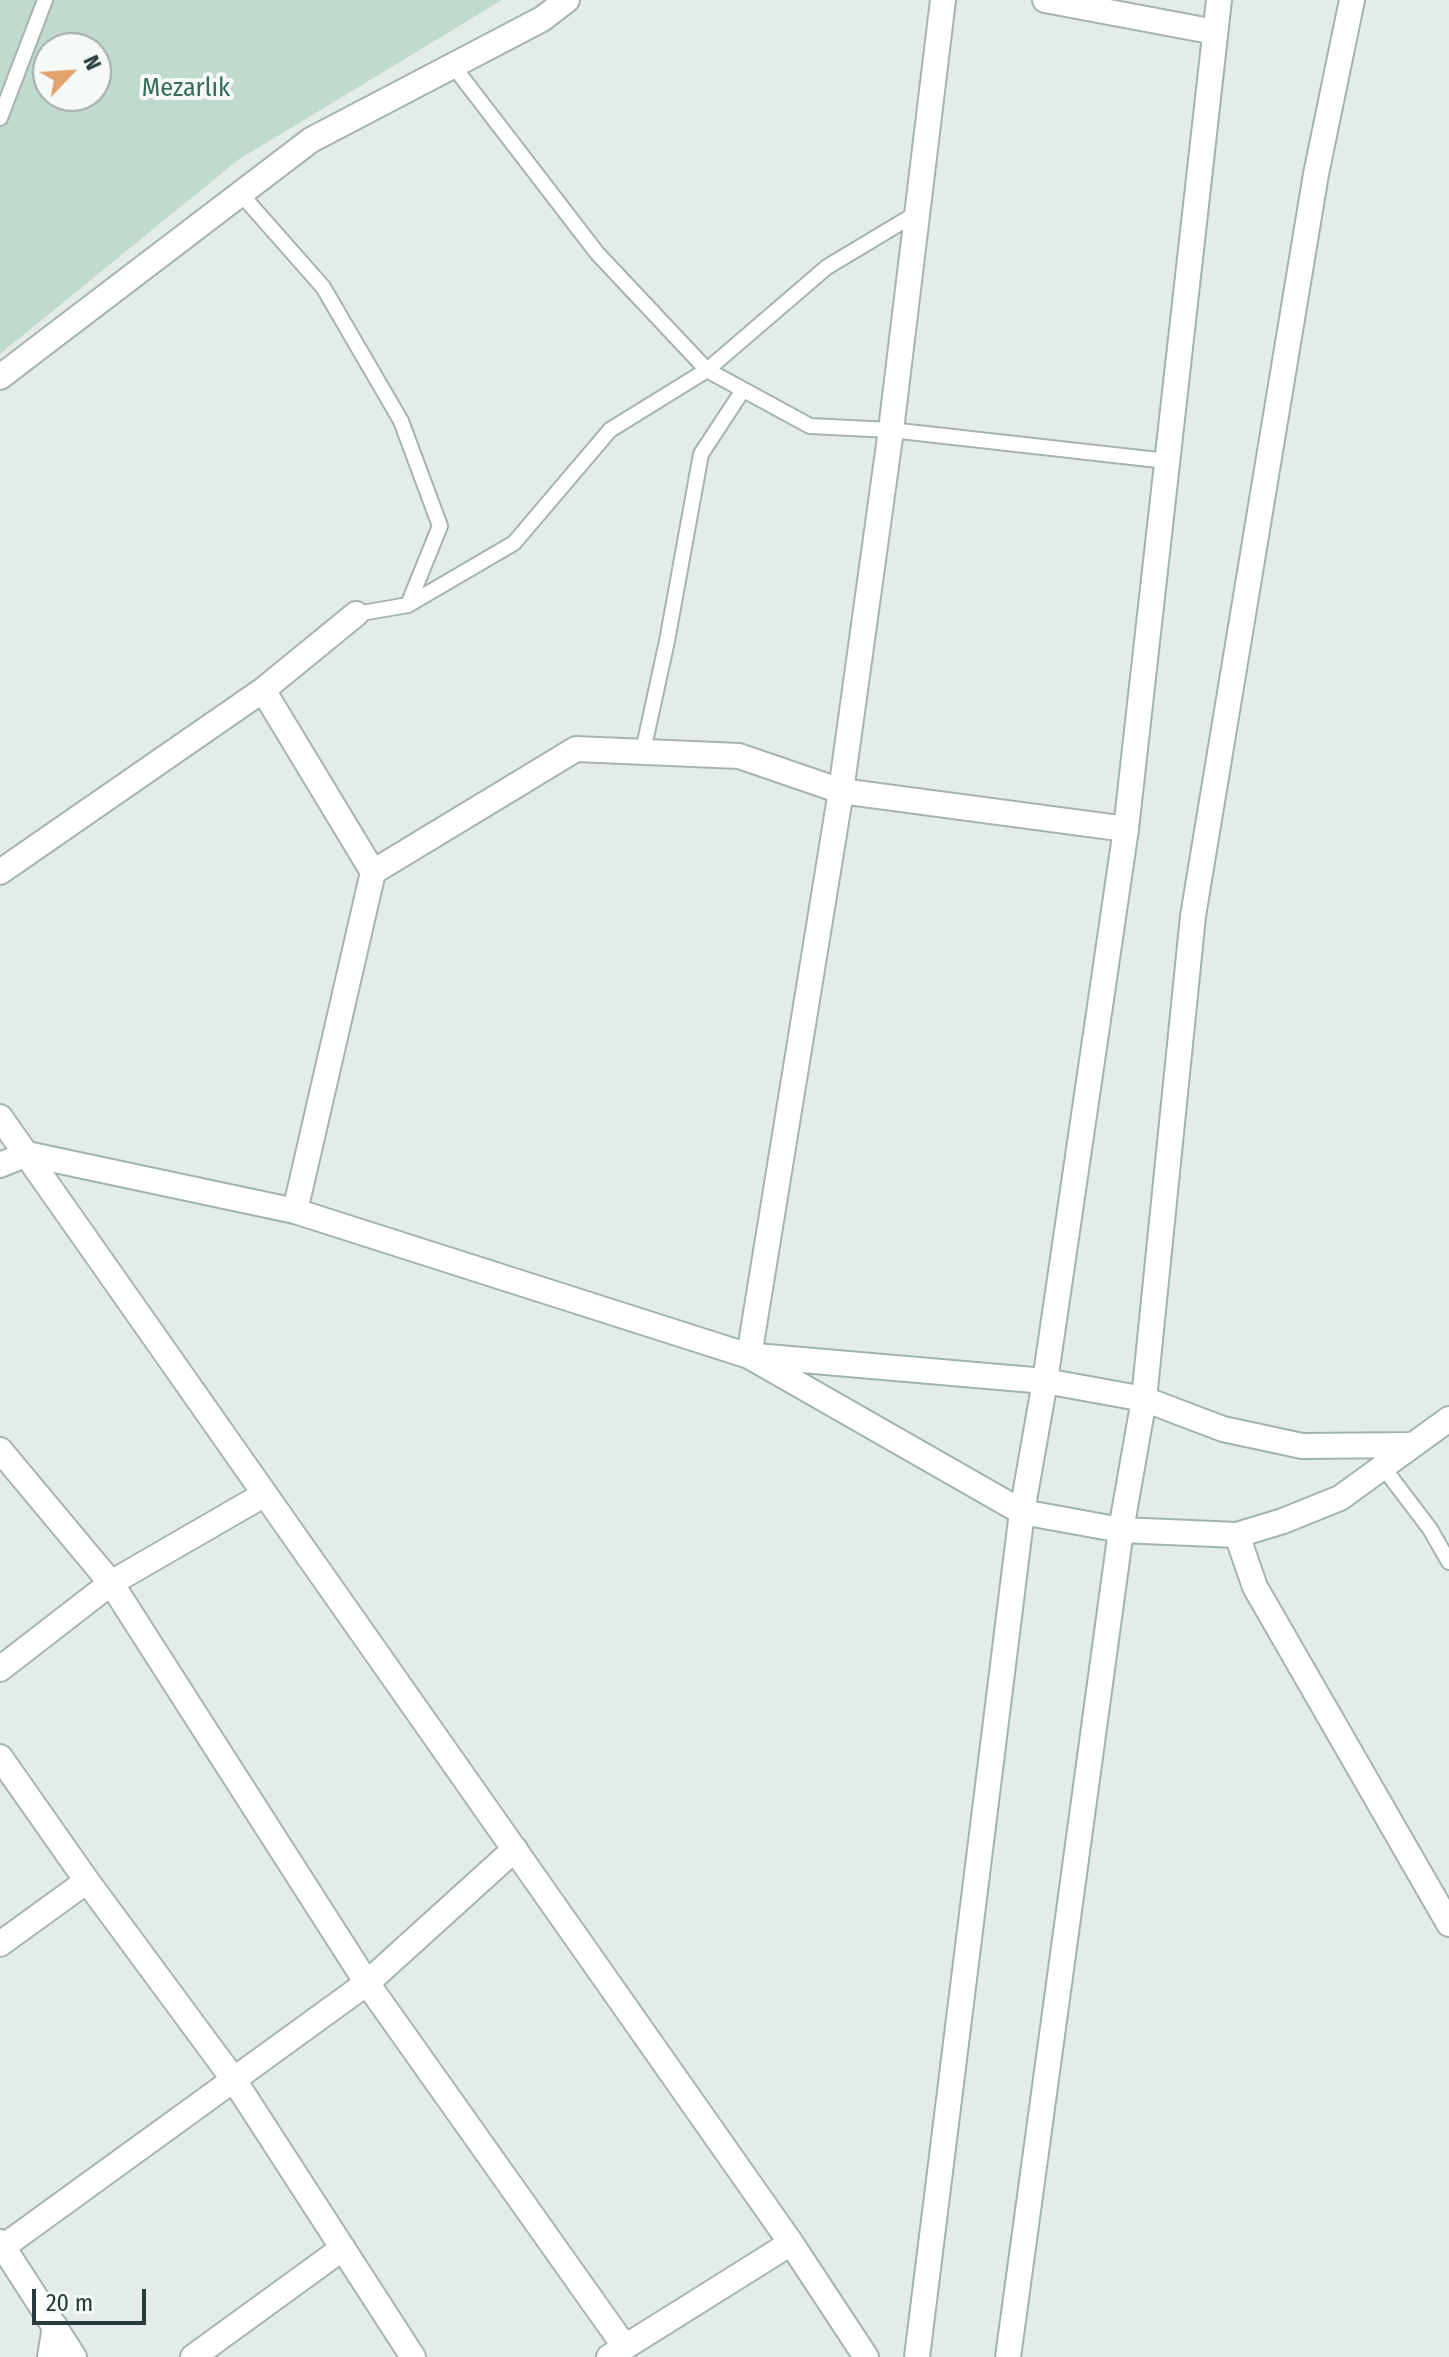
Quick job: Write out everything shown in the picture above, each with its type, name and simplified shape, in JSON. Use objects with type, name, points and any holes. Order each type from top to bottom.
[{"type":"street","points":[[0,377],[311,140],[542,19],[567,0]]},
{"type":"street","points":[[749,1356],[841,791],[891,430],[943,0]]},
{"type":"street","points":[[1045,0],[1215,32]]},
{"type":"street","points":[[917,2357],[1022,1512],[1045,1381],[1126,829],[1219,0]]},
{"type":"street","points":[[1008,2357],[1121,1530],[1144,1399],[1193,916],[1316,174],[1352,0]]},
{"type":"street","points":[[0,872],[263,690],[356,614]]},
{"type":"street","points":[[263,690],[373,872],[295,1211]]},
{"type":"street","points":[[373,872],[576,749],[739,756],[841,791],[1126,829]]},
{"type":"street","points":[[0,1117],[791,2243],[866,2357]]},
{"type":"street","points":[[0,1165],[27,1154],[295,1211],[749,1356],[1022,1512],[1121,1530],[1237,1535],[1283,1521],[1340,1498],[1409,1445],[1449,1419]]},
{"type":"street","points":[[749,1356],[1045,1381],[1144,1399],[1223,1429],[1302,1446],[1409,1445]]},
{"type":"street","points":[[0,1450],[111,1583],[367,1983],[617,2352],[791,2243]]},
{"type":"street","points":[[0,1669],[111,1583],[265,1494]]},
{"type":"street","points":[[1237,1535],[1255,1587],[1449,1924]]},
{"type":"street","points":[[0,1757],[234,2080],[413,2357]]},
{"type":"street","points":[[74,2357],[1,2246],[367,1983],[515,1849]]},
{"type":"street","points":[[0,1944],[87,1881]]},
{"type":"street","points":[[193,2357],[343,2248]]},
{"type":"street","points":[[50,2357],[55,2326]]},
{"type":"lane","points":[[0,118],[45,0]]},
{"type":"lane","points":[[454,67],[597,253],[707,370],[743,390],[810,426],[891,430],[1167,461]]},
{"type":"lane","points":[[240,193],[323,287],[401,421],[440,526],[408,605]]},
{"type":"lane","points":[[356,614],[408,605],[514,543],[610,430],[707,370],[827,267],[917,213]]},
{"type":"lane","points":[[643,751],[667,641],[701,454],[743,390]]},
{"type":"lane","points":[[1383,1467],[1430,1529],[1449,1562]]},
{"type":"green space","name":"Mezarlık","points":[[0,0],[502,0],[238,160],[0,354]]}]
